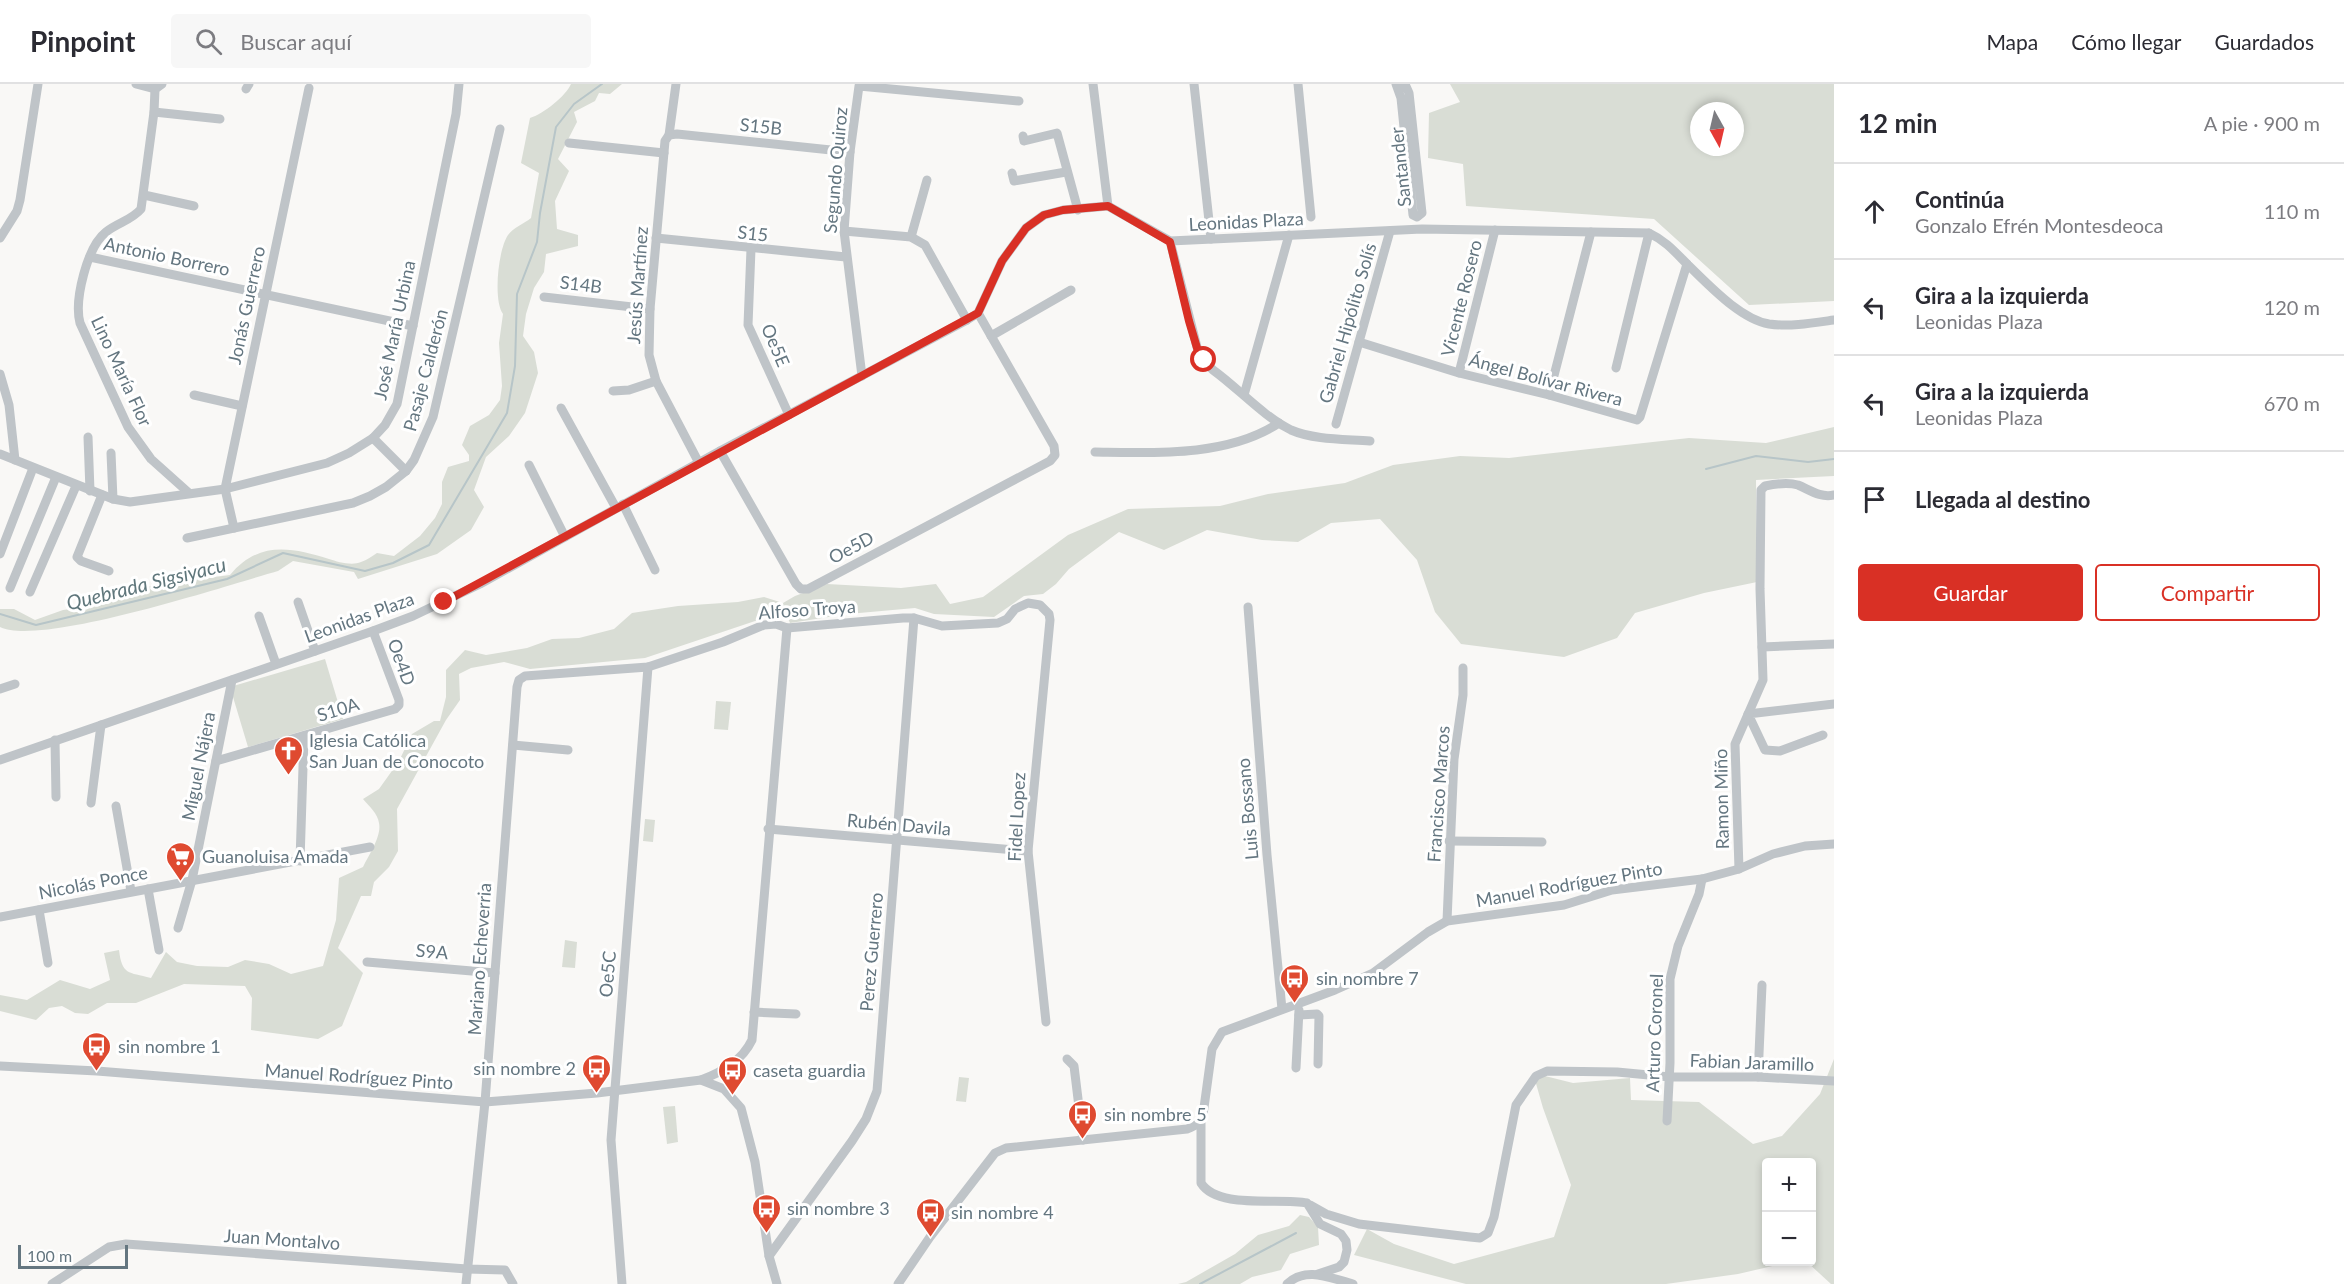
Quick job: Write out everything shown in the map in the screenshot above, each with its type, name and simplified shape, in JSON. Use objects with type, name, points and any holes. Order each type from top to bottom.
[{"type":"street","points":[[0,238],[17,211],[20,200],[38,84]]},
{"type":"street","points":[[136,84],[158,86]]},
{"type":"street","name":"José María Urbina","points":[[0,454],[76,486],[113,499],[130,502],[225,489],[327,463],[373,438],[385,425],[397,405],[456,114],[459,84]]},
{"type":"street","name":"Jesús Martínez","points":[[676,84],[669,135],[665,141],[650,309],[649,355],[656,381],[699,462]]},
{"type":"street","points":[[1071,290],[991,336],[978,313],[1002,261],[1026,228],[1044,215],[1108,206],[1094,84]]},
{"type":"street","points":[[1194,84],[1211,239]]},
{"type":"street","points":[[1298,84],[1311,218]]},
{"type":"street","name":"Santander","points":[[1396,84],[1401,98],[1413,215],[1418,216],[1422,213],[1406,84]]},
{"type":"street","name":"Segundo Quiroz","points":[[862,376],[844,231],[850,152],[859,85],[1019,101]]},
{"type":"street","name":"Lino María Flor","points":[[158,86],[144,195],[139,212],[104,233],[95,245],[77,298],[80,322],[128,427],[151,459],[189,493]]},
{"type":"street","name":"Jonás Guerrero","points":[[234,528],[225,489],[309,88]]},
{"type":"street","points":[[154,112],[220,119]]},
{"type":"street","name":"Pasaje Calderón","points":[[187,537],[353,503],[386,487],[406,471],[414,460],[433,417],[500,129]]},
{"type":"street","points":[[1023,136],[1024,141],[1057,133],[1078,210]]},
{"type":"street","name":"S15B","points":[[669,135],[850,152]]},
{"type":"street","points":[[569,143],[664,153]]},
{"type":"street","points":[[1012,173],[1014,181],[1066,172]]},
{"type":"street","points":[[911,237],[927,180]]},
{"type":"street","points":[[144,195],[194,206]]},
{"type":"street","name":"Leonidas Plaza","points":[[1108,206],[1170,242],[1422,229],[1649,233]]},
{"type":"street","name":"Vicente Rosero","points":[[1459,373],[1495,230]]},
{"type":"street","points":[[844,231],[911,237],[925,245],[967,320]]},
{"type":"street","name":"Gabriel Hipólito Solís","points":[[1336,424],[1390,231]]},
{"type":"street","points":[[1550,394],[1592,232]]},
{"type":"street","points":[[1616,368],[1649,233],[1671,246],[1687,264],[1743,314],[1769,324],[1834,320]]},
{"type":"street","points":[[1244,394],[1289,236]]},
{"type":"street","name":"S15","points":[[656,238],[846,257]]},
{"type":"street","points":[[1170,242],[1197,348],[1213,370],[1279,423],[1294,431],[1370,441]]},
{"type":"street","name":"Oe5E","points":[[751,249],[748,325],[789,415]]},
{"type":"street","name":"Antonio Borrero","points":[[90,257],[413,326]]},
{"type":"street","name":"Ángel Bolívar Rivera","points":[[1359,342],[1459,373],[1550,394],[1634,420],[1639,418],[1687,264]]},
{"type":"street","name":"S14B","points":[[544,297],[650,309]]},
{"type":"street","name":"Leonidas Plaza","points":[[0,760],[373,631],[444,602],[978,313]]},
{"type":"street","name":"Oe5D","points":[[720,451],[796,584],[801,589],[808,589],[1050,461],[1055,454],[1054,446],[991,336]]},
{"type":"street","points":[[0,374],[9,405],[15,460]]},
{"type":"street","points":[[613,391],[628,390],[656,381]]},
{"type":"street","points":[[194,395],[242,406]]},
{"type":"street","points":[[561,408],[656,570]]},
{"type":"street","points":[[1095,452],[1166,453],[1210,448],[1266,432],[1279,423]]},
{"type":"street","points":[[88,437],[90,491]]},
{"type":"street","points":[[373,438],[406,471]]},
{"type":"street","points":[[111,453],[113,499]]},
{"type":"street","points":[[529,465],[565,537]]},
{"type":"street","points":[[0,554],[33,468]]},
{"type":"street","points":[[10,588],[56,477]]},
{"type":"street","name":"Ramon Miño","points":[[1739,869],[1735,744],[1763,680],[1760,589],[1763,488],[1786,483],[1799,486],[1814,494],[1834,495]]},
{"type":"street","points":[[30,592],[76,486]]},
{"type":"street","points":[[102,495],[78,557],[81,561],[109,571]]},
{"type":"street","points":[[298,602],[315,651]]},
{"type":"street","name":"Alfoso Troya","points":[[525,676],[648,667],[723,642],[764,625],[776,624],[787,628],[914,618],[942,626],[998,623],[1007,619],[1015,609],[1028,603],[1040,605],[1048,614]]},
{"type":"street","name":"Luis Bossano","points":[[1248,607],[1267,855],[1282,1009]]},
{"type":"street","name":"Fidel Lopez","points":[[1046,1022],[1028,851],[1050,620],[1048,614]]},
{"type":"street","points":[[259,616],[276,664]]},
{"type":"street","name":"Perez Guerrero","points":[[769,1256],[852,1141],[873,1105],[877,1091],[914,618]]},
{"type":"street","points":[[701,1080],[724,1070],[747,1050],[752,1040],[768,829],[787,628]]},
{"type":"street","name":"Oe4D","points":[[373,631],[399,705]]},
{"type":"street","points":[[1762,646],[1834,644]]},
{"type":"street","name":"Oe5C","points":[[622,1284],[611,1164],[614,1091],[648,667]]},
{"type":"street","name":"Francisco Marcos","points":[[1447,921],[1454,759],[1463,695],[1463,668]]},
{"type":"street","name":"Mariano Echeverria","points":[[466,1284],[485,1102],[517,687],[519,680],[525,676]]},
{"type":"street","name":"Miguel Nájera","points":[[178,928],[192,880],[232,680]]},
{"type":"street","points":[[0,689],[15,684]]},
{"type":"street","points":[[1824,735],[1780,751],[1765,750],[1748,714],[1834,704]]},
{"type":"street","name":"S10A","points":[[216,761],[395,709],[399,705]]},
{"type":"street","points":[[92,803],[101,725]]},
{"type":"street","points":[[300,861],[304,736]]},
{"type":"street","points":[[55,740],[56,797]]},
{"type":"street","points":[[513,745],[568,750]]},
{"type":"street","points":[[116,806],[131,891]]},
{"type":"street","name":"Rubén Davila","points":[[768,829],[1028,851]]},
{"type":"street","points":[[1449,841],[1542,842]]},
{"type":"street","name":"Manuel Rodríguez Pinto","points":[[1201,1122],[1212,1048],[1218,1037],[1228,1029],[1335,990],[1373,973],[1428,932],[1447,921],[1564,905],[1612,890],[1702,879],[1739,869],[1773,854],[1804,846],[1834,844]]},
{"type":"street","name":"Nicolás Ponce","points":[[0,916],[370,847]]},
{"type":"street","name":"Arturo Coronel","points":[[1667,1121],[1670,1077],[1670,978],[1678,946],[1699,894],[1702,879]]},
{"type":"street","points":[[148,889],[159,950]]},
{"type":"street","points":[[39,910],[48,963]]},
{"type":"street","name":"S9A","points":[[367,962],[495,973]]},
{"type":"street","points":[[1758,1077],[1762,985]]},
{"type":"street","points":[[1296,1068],[1299,1003]]},
{"type":"street","points":[[754,1012],[796,1014]]},
{"type":"street","points":[[1299,1015],[1317,1014],[1319,1016],[1318,1064]]},
{"type":"street","points":[[1067,1059],[1074,1066],[1083,1140]]},
{"type":"street","name":"Manuel Rodríguez Pinto","points":[[0,1066],[85,1070],[485,1102],[614,1091],[701,1080]]},
{"type":"street","name":"Fabian Jaramillo","points":[[1310,1205],[1326,1214],[1359,1224],[1480,1238],[1488,1233],[1491,1226],[1516,1105],[1536,1076],[1546,1071],[1834,1081]]},
{"type":"street","points":[[701,1080],[724,1089],[741,1108],[755,1162],[769,1256],[777,1284]]},
{"type":"street","points":[[898,1284],[944,1218],[995,1153],[1006,1148],[1187,1129],[1201,1122],[1201,1183],[1205,1189],[1228,1197],[1263,1203],[1303,1202],[1310,1205],[1320,1224],[1341,1234],[1346,1241],[1347,1250],[1344,1262],[1339,1267],[1318,1274],[1300,1275],[1287,1284]]},
{"type":"street","name":"Juan Montalvo","points":[[52,1284],[109,1247],[126,1244],[466,1269],[505,1269],[513,1284]]},
{"type":"street","points":[[1318,1274],[1353,1284]]},
{"type":"shaded area","points":[[571,84],[622,84],[610,94],[599,93],[595,101],[574,112],[577,122],[558,159],[569,171],[555,201],[557,229],[578,235],[578,246],[546,254],[544,272],[534,288],[526,314],[523,336],[534,352],[538,373],[525,413],[509,436],[486,457],[474,490],[484,507],[471,530],[437,554],[358,579],[354,572],[293,561],[278,571],[93,622],[54,629],[22,631],[0,627],[0,609],[14,609],[35,620],[63,610],[93,606],[176,577],[191,580],[230,575],[252,556],[264,552],[288,550],[353,564],[377,553],[394,556],[420,536],[435,518],[442,504],[442,482],[448,467],[469,461],[469,455],[462,445],[470,426],[489,415],[500,400],[502,386],[499,343],[503,314],[498,298],[499,263],[508,235],[531,218],[539,173],[521,163],[530,118],[553,104]]},
{"type":"shaded area","points":[[1450,84],[1834,84],[1834,301],[1749,305],[1654,219],[1466,206],[1463,164],[1428,158],[1429,113],[1460,102]]},
{"type":"shaded area","points":[[1834,427],[1834,476],[1756,480],[1757,582],[1704,593],[1635,613],[1617,638],[1564,657],[1461,644],[1435,612],[1417,560],[1380,519],[1331,523],[1298,542],[1262,540],[1207,530],[1164,550],[1119,532],[1069,569],[1056,584],[1043,594],[1024,596],[994,617],[934,614],[915,608],[848,614],[790,623],[785,611],[645,658],[530,669],[504,662],[471,668],[459,674],[460,700],[446,720],[397,809],[398,851],[389,867],[374,882],[371,896],[361,896],[338,948],[363,973],[342,1026],[318,1039],[251,1030],[252,998],[245,986],[184,984],[136,1003],[107,1003],[88,1014],[75,1013],[62,1006],[49,1008],[36,1020],[0,1011],[0,995],[27,1000],[60,980],[90,989],[110,980],[104,953],[119,950],[122,964],[127,971],[151,978],[166,952],[177,962],[197,966],[228,967],[245,960],[269,964],[291,974],[323,966],[336,920],[339,878],[363,867],[378,834],[377,816],[363,799],[379,789],[399,761],[412,734],[434,721],[440,721],[446,697],[446,670],[465,650],[486,655],[527,648],[552,639],[579,638],[614,629],[632,613],[678,606],[738,602],[764,597],[783,603],[827,584],[901,588],[936,584],[950,604],[983,597],[1068,535],[1128,509],[1220,506],[1268,494],[1345,483],[1393,465],[1460,456],[1509,458],[1689,438],[1766,443]]},
{"type":"shaded area","points":[[325,659],[343,719],[248,747],[230,687]]},
{"type":"shaded area","points":[[716,701],[731,702],[728,730],[714,729]]},
{"type":"shaded area","points":[[645,819],[655,820],[653,842],[643,841]]},
{"type":"shaded area","points":[[565,940],[577,942],[575,968],[562,967]]},
{"type":"shaded area","points":[[1834,1059],[1834,1284],[1831,1284],[1811,1266],[1816,1266],[1816,1158],[1762,1158],[1762,1266],[1773,1266],[1738,1274],[1666,1284],[1466,1284],[1354,1255],[1367,1229],[1394,1244],[1454,1264],[1554,1237],[1571,1185],[1533,1073],[1573,1083],[1630,1078],[1631,1100],[1699,1102],[1753,1144],[1782,1136],[1820,1094]]},
{"type":"shaded area","points":[[959,1077],[969,1078],[966,1102],[956,1101]]},
{"type":"shaded area","points":[[675,1106],[678,1142],[667,1144],[663,1107]]},
{"type":"shaded area","points":[[1300,1215],[1309,1217],[1318,1227],[1319,1245],[1290,1254],[1281,1270],[1252,1277],[1240,1284],[1178,1284],[1186,1282],[1235,1254],[1258,1235],[1289,1226]]},
{"type":"waterway","name":"Quebrada Sigsiyacu","points":[[0,614],[36,625],[227,579],[283,553],[365,571],[393,563],[429,545],[507,413],[515,366],[517,294],[537,242],[556,127],[574,104],[602,84]]},
{"type":"waterway","points":[[1706,469],[1756,456],[1808,462],[1834,459]]},
{"type":"waterway","points":[[1200,1284],[1296,1233]]},
{"type":"place","name":"Iglesia Católica San Juan de Conocoto","points":[[288,776]]},
{"type":"place","name":"Guanoluisa Amada","points":[[181,882]]},
{"type":"place","name":"sin nombre 7","points":[[1295,1004]]},
{"type":"place","name":"sin nombre 1","points":[[97,1072]]},
{"type":"place","name":"sin nombre 2","points":[[597,1094]]},
{"type":"place","name":"caseta guardia","points":[[732,1096]]},
{"type":"place","name":"sin nombre 5","points":[[1083,1140]]},
{"type":"place","name":"sin nombre 3","points":[[766,1234]]},
{"type":"place","name":"sin nombre 4","points":[[930,1238]]},
{"type":"route","points":[[444,602],[480,585],[720,451],[978,313],[1002,261],[1026,228],[1044,215],[1063,210],[1108,206],[1170,242],[1189,321],[1197,348],[1204,360]]}]
